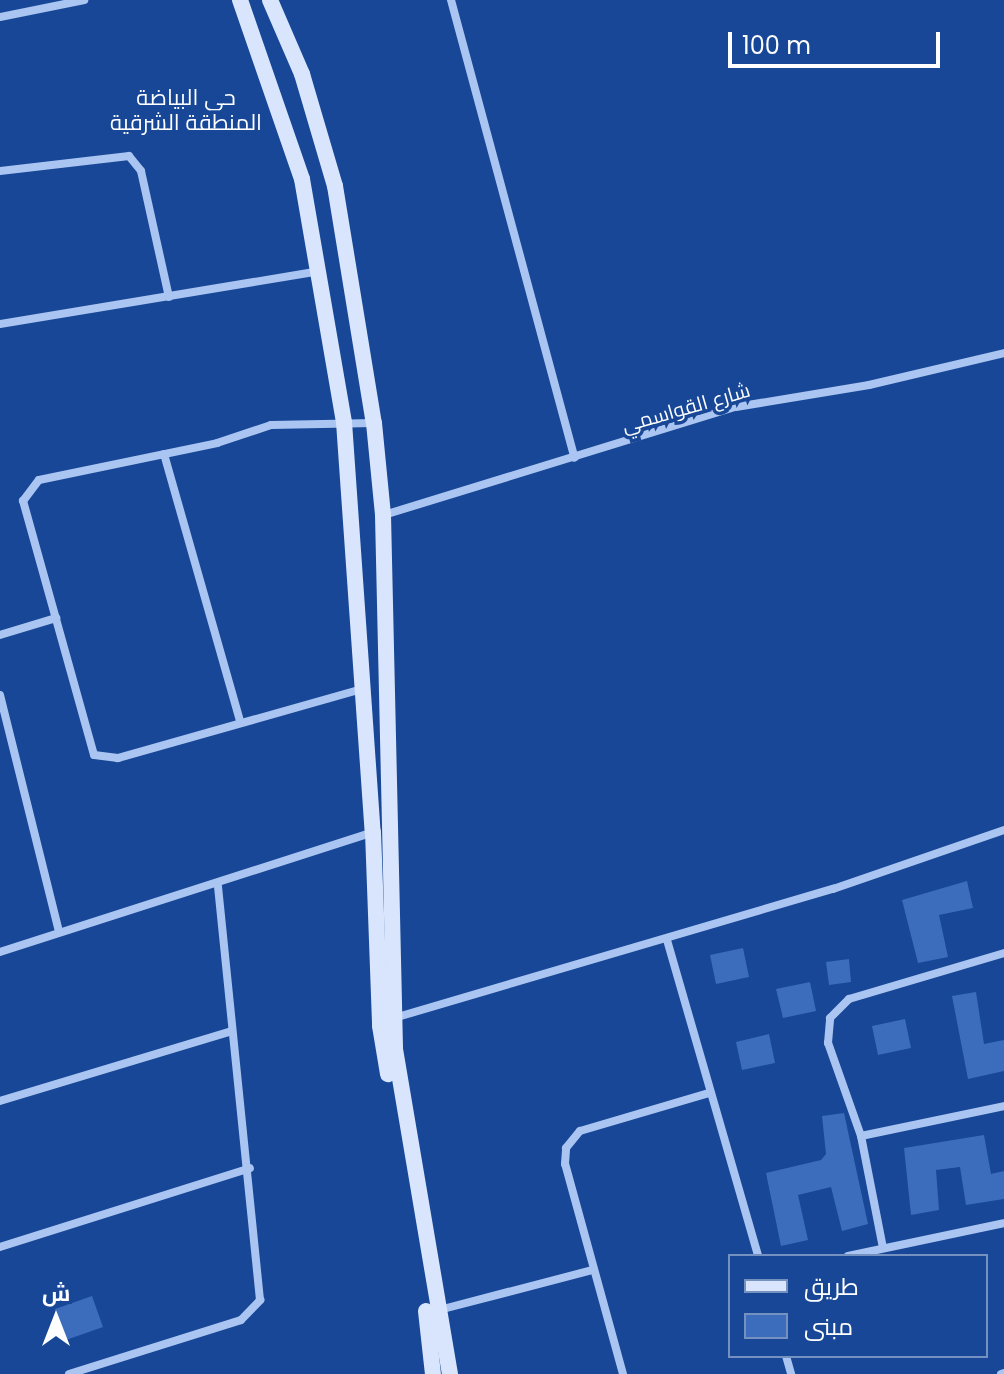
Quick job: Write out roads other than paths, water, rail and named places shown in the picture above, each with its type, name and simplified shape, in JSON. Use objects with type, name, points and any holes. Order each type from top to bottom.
[{"type":"main road","points":[[240,0],[302,179],[321,271],[344,422],[386,1022],[432,1312],[450,1374]]},
{"type":"main road","points":[[270,0],[302,74],[335,186],[374,423],[383,515],[386,1022]]},
{"type":"main road","points":[[361,634],[385,633]]},
{"type":"main road","points":[[432,1312],[433,1374]]},
{"type":"street","points":[[0,17],[84,0]]},
{"type":"street","points":[[451,0],[575,458]]},
{"type":"street","points":[[0,171],[129,156],[141,171],[169,297]]},
{"type":"street","points":[[0,324],[321,271]]},
{"type":"street","name":"شارع القواسمي","points":[[383,515],[736,407],[869,385],[1004,353]]},
{"type":"street","points":[[363,689],[240,721],[118,758],[94,755],[24,510],[24,495],[39,480],[164,454],[289,422],[374,423]]},
{"type":"street","points":[[164,454],[240,721]]},
{"type":"street","points":[[0,635],[56,618]]},
{"type":"street","points":[[0,695],[59,931]]},
{"type":"street","points":[[386,1022],[667,940],[1004,830]]},
{"type":"street","points":[[0,952],[373,832]]},
{"type":"street","points":[[69,1374],[241,1320],[255,1310],[262,1282],[218,883]]},
{"type":"street","points":[[667,940],[757,1254]]},
{"type":"street","points":[[883,1248],[861,1136],[828,1043],[836,1008],[849,999],[1004,953]]},
{"type":"street","points":[[0,1101],[232,1031]]},
{"type":"street","points":[[623,1374],[565,1164],[568,1143],[580,1131],[709,1093]]},
{"type":"street","points":[[861,1136],[1004,1106]]},
{"type":"street","points":[[0,1247],[250,1168]]},
{"type":"street","points":[[857,1254],[1004,1223]]},
{"type":"street","points":[[432,1312],[593,1270]]},
{"type":"district","name":"حي البياضة المنطقة الشرقية","points":[[186,110]]}]
